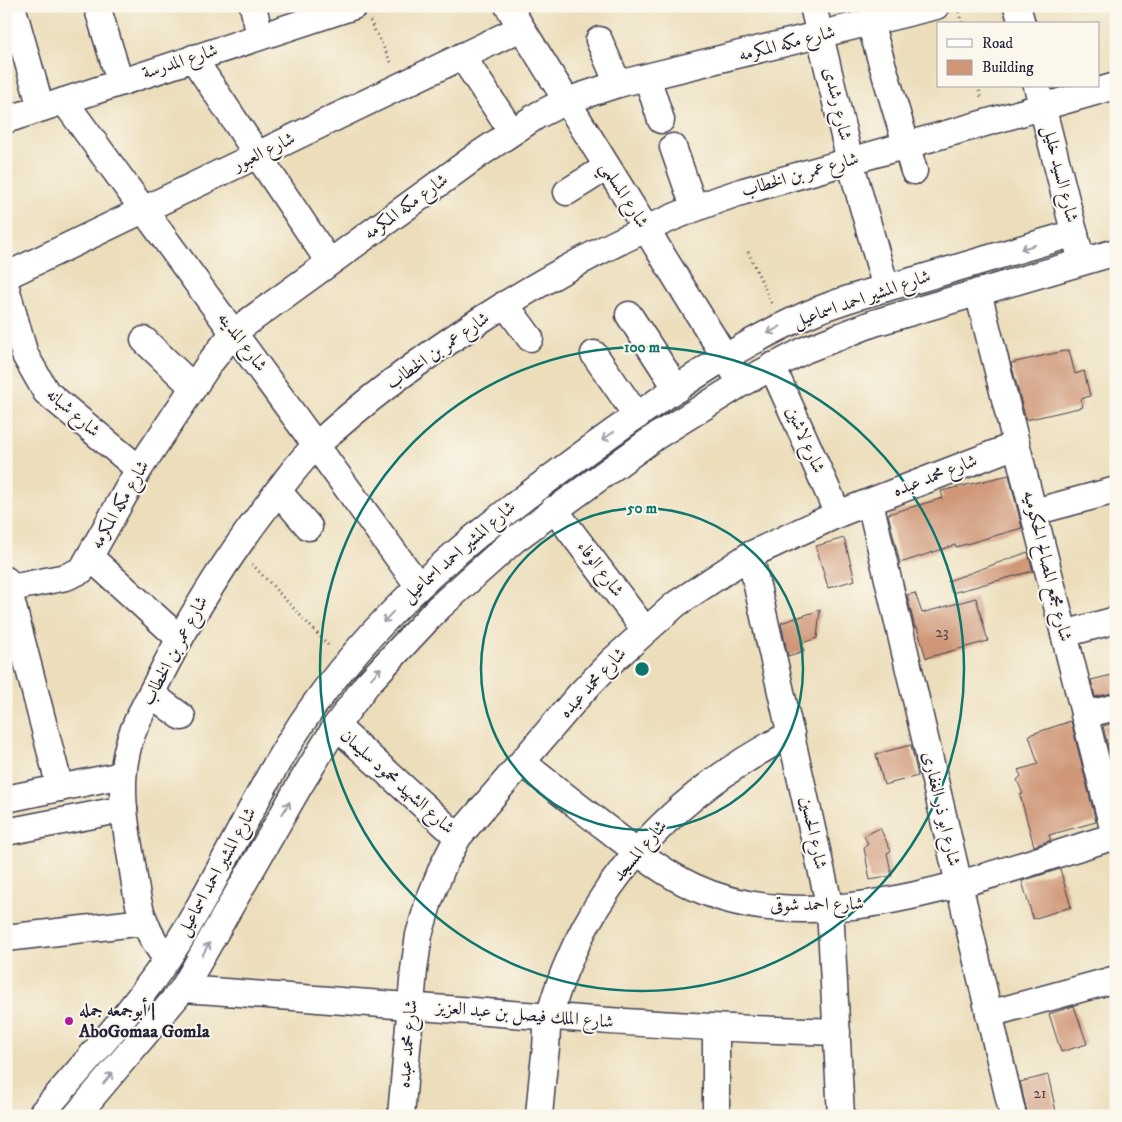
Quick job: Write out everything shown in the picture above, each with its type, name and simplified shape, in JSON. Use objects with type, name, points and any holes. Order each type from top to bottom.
[{"type":"street","points":[[12,6],[52,104]]},
{"type":"street","points":[[96,6],[120,82]]},
{"type":"street","points":[[253,6],[260,36]]},
{"type":"street","name":"شارع المسلمي","points":[[508,6],[644,228],[742,383]]},
{"type":"street","name":"شارع رشدى","points":[[813,6],[850,161],[894,286],[910,312]]},
{"type":"street","name":"شارع مكه المكرمه","points":[[7,586],[74,574],[82,570],[139,469],[193,387],[234,332],[512,132],[566,101],[618,84],[820,36],[936,6]]},
{"type":"street","points":[[1017,6],[1021,22]]},
{"type":"street","name":"شارع المدرسة","points":[[6,120],[260,36],[360,11]]},
{"type":"street","points":[[870,23],[914,171]]},
{"type":"street","name":"شارع العبور","points":[[6,276],[145,211],[521,28]]},
{"type":"street","points":[[598,40],[618,84]]},
{"type":"street","points":[[462,56],[512,132]]},
{"type":"street","points":[[193,58],[329,262]]},
{"type":"street","points":[[647,77],[661,120]]},
{"type":"street","name":"شارع عمر بن الخطاب","points":[[167,959],[154,942],[144,922],[138,902],[124,809],[122,775],[127,749],[151,694],[179,638],[236,547],[278,491],[316,446],[400,376],[505,304],[555,274],[644,228],[694,207],[906,145],[1040,96],[1116,86]]},
{"type":"street","name":"شارع السيد خليل","points":[[1040,96],[1082,261]]},
{"type":"street","name":"شارع المدينه","points":[[52,104],[145,211],[418,585]]},
{"type":"street","points":[[673,147],[694,207]]},
{"type":"street","points":[[567,192],[607,168]]},
{"type":"street","name":"شارع المشير احمد اسماعيل","points":[[44,1115],[146,992],[167,959],[275,768],[311,710],[346,664],[418,585],[453,553],[525,495],[637,416],[726,358],[783,326],[826,308],[894,286],[1075,233]]},
{"type":"street","name":"شارع المشير احمد اسماعيل","points":[[76,1116],[183,989],[298,788],[336,726],[367,684],[437,609],[475,574],[554,509],[655,437],[772,366],[839,336],[910,312],[1116,252]]},
{"type":"street","name":"شارع شبانه","points":[[6,288],[10,319],[25,355],[46,392],[139,469]]},
{"type":"street","name":"شارع مجمع المصالح الحكوميه","points":[[978,292],[1115,837]]},
{"type":"street","points":[[505,304],[530,338]]},
{"type":"street","points":[[629,315],[677,389]]},
{"type":"street","points":[[144,340],[193,387]]},
{"type":"street","points":[[594,354],[637,416]]},
{"type":"street","name":"شارع لاشين","points":[[772,366],[838,514]]},
{"type":"street","name":"شارع محمد عبده","points":[[401,1116],[414,970],[419,935],[428,901],[442,868],[458,838],[581,694],[645,630],[710,580],[750,555],[838,514],[1016,445]]},
{"type":"street","points":[[1034,512],[1116,490]]},
{"type":"street","points":[[278,491],[309,527]]},
{"type":"street","name":"شارع ابو ذر الغفارى","points":[[870,502],[1013,1116]]},
{"type":"street","name":"شارع الوفاء","points":[[554,509],[645,630]]},
{"type":"street","name":"شارع الحسين","points":[[750,555],[830,908],[841,1116]]},
{"type":"street","points":[[90,557],[179,638]]},
{"type":"street","points":[[7,586],[15,651],[60,788]]},
{"type":"street","points":[[1064,634],[1116,620]]},
{"type":"street","points":[[151,694],[182,717]]},
{"type":"street","points":[[1084,715],[1116,707]]},
{"type":"street","name":"شارع الشهيد محمود سليمان","points":[[336,726],[458,838]]},
{"type":"street","name":"شارع المسجد","points":[[539,1116],[548,1019],[575,949],[592,915],[637,852],[663,823],[715,778],[756,751],[791,734]]},
{"type":"street","name":"شارع احمد شوقى","points":[[523,763],[637,852],[680,880],[727,899],[761,906],[830,908],[873,904],[958,883],[1115,837]]},
{"type":"street","points":[[6,799],[122,775]]},
{"type":"street","points":[[6,832],[124,809]]},
{"type":"street","points":[[6,938],[144,922]]},
{"type":"street","points":[[989,1014],[1116,979]]},
{"type":"street","name":"شارع الملك فيصل بن عبد العزيز","points":[[183,989],[412,1005],[548,1019],[716,1029],[837,1032]]},
{"type":"street","points":[[716,1029],[716,1116]]},
{"type":"path","points":[[958,6],[962,22]]},
{"type":"path","points":[[360,11],[403,85]]},
{"type":"path","points":[[748,252],[783,326]]},
{"type":"path","points":[[236,547],[346,664]]},
{"type":"building","points":[[1069,350],[1075,374],[1084,371],[1090,396],[1081,399],[1083,407],[1026,420],[1011,363]]},
{"type":"building","points":[[1009,475],[1022,528],[956,547],[955,545],[900,563],[888,514],[943,498],[941,491]]},
{"type":"building","points":[[844,538],[855,580],[828,588],[816,546]]},
{"type":"building","points":[[1028,552],[1033,571],[952,593],[948,581]]},
{"type":"building","points":[[915,593],[922,613],[976,598],[988,641],[926,658],[917,627],[915,628],[907,595]]},
{"type":"building","points":[[820,610],[817,638],[802,643],[804,651],[788,656],[781,623]]},
{"type":"building","points":[[1116,674],[1116,692],[1095,697],[1091,680]]},
{"type":"building","points":[[1071,721],[1096,822],[1049,835],[1051,840],[1034,846],[1020,795],[1023,794],[1017,780],[1021,776],[1018,770],[1038,764],[1029,735]]},
{"type":"building","points":[[1116,723],[1116,778],[1103,726]]},
{"type":"building","points":[[911,745],[918,776],[884,785],[876,754]]},
{"type":"building","points":[[880,828],[891,851],[887,853],[892,876],[870,880],[864,848],[868,844],[864,836]]},
{"type":"building","points":[[1060,869],[1071,907],[1033,919],[1022,881]]},
{"type":"building","points":[[1074,1006],[1087,1044],[1061,1052],[1049,1014]]},
{"type":"building","points":[[1048,1075],[1057,1116],[1028,1116],[1020,1082]]},
{"type":"place","name":"أبوجمعه جمله | AboGomaa Gomla","points":[[69,1021]]}]
